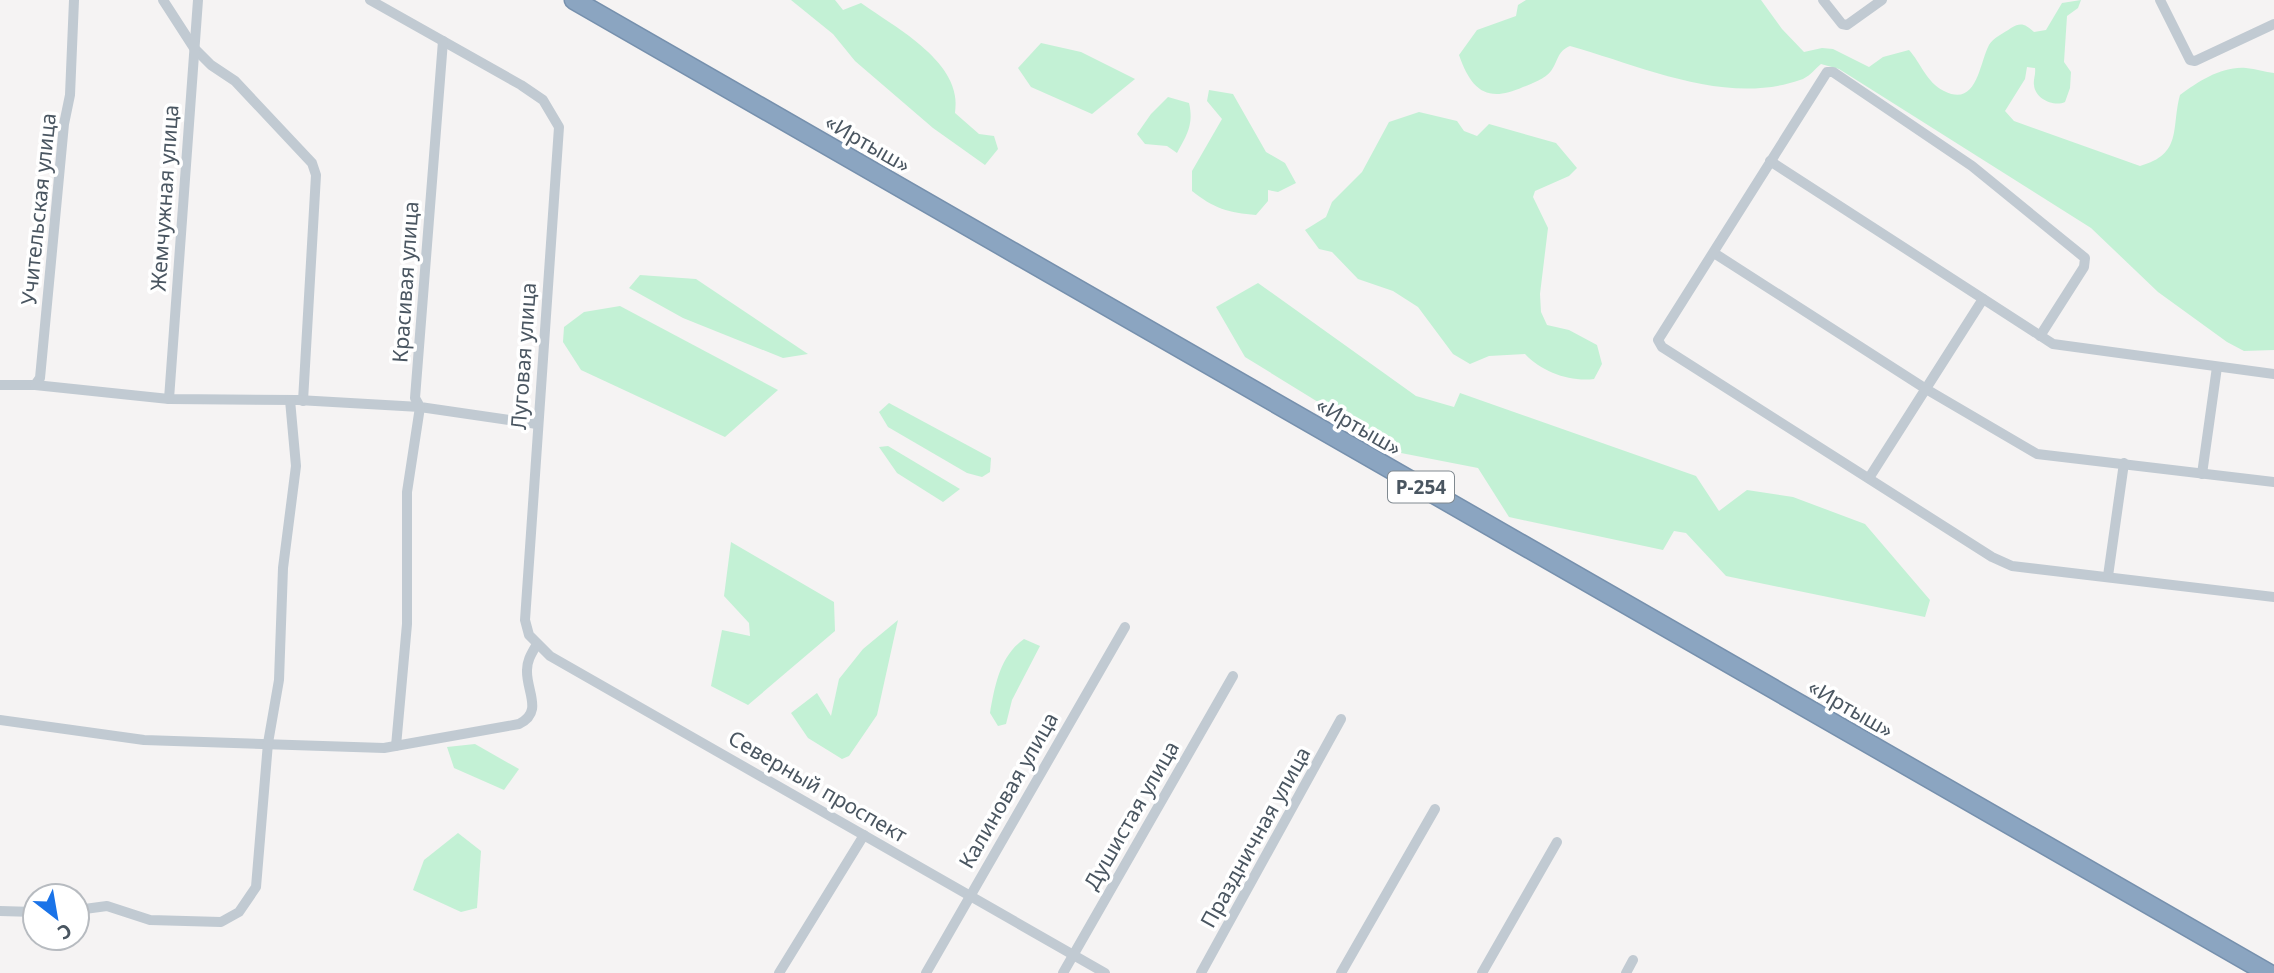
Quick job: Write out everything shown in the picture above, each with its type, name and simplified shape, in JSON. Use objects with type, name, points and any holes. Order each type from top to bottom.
[{"type":"highway","name":"«Иртыш»","points":[[574,0],[2268,973]]},
{"type":"street","name":"Учительская улица","points":[[35,385],[40,378],[64,124],[70,95],[74,0]]},
{"type":"street","points":[[163,0],[194,48],[211,65],[235,81],[312,163],[316,175],[303,401]]},
{"type":"street","name":"Жемчужная улица","points":[[169,399],[198,0]]},
{"type":"street","points":[[370,0],[443,41]]},
{"type":"street","points":[[1823,0],[1842,24],[1847,25],[1882,0]]},
{"type":"street","points":[[2160,0],[2190,60],[2195,61],[2274,24]]},
{"type":"street","name":"Луговая улица","points":[[443,41],[543,100],[559,127],[525,620]]},
{"type":"street","name":"Красивая улица","points":[[396,746],[407,624],[407,492],[420,407],[415,398],[443,41]]},
{"type":"street","points":[[2040,336],[2084,267],[2085,258],[1972,166],[1833,72],[1822,76],[1658,340],[1662,347],[1992,557],[2012,566],[2274,597]]},
{"type":"street","points":[[1770,161],[2040,336],[2063,347],[2274,374]]},
{"type":"street","points":[[1714,253],[1926,389],[2037,454],[2274,482]]},
{"type":"street","points":[[1869,478],[1983,299]]},
{"type":"street","points":[[2202,474],[2217,367]]},
{"type":"street","points":[[0,385],[35,385],[169,399],[290,400],[420,407],[537,424]]},
{"type":"street","points":[[91,908],[107,906],[150,920],[221,922],[239,912],[256,887],[268,743],[279,680],[283,568],[296,466],[290,400]]},
{"type":"street","points":[[2108,576],[2124,463]]},
{"type":"street","name":"Северный проспект","points":[[525,620],[529,635],[562,662],[1105,973]]},
{"type":"street","name":"Калиновая улица","points":[[926,973],[1125,627]]},
{"type":"street","points":[[0,720],[144,740],[384,748],[510,726],[527,720],[533,709],[526,673],[528,661],[537,644]]},
{"type":"street","name":"Душистая улица","points":[[1063,973],[1233,676]]},
{"type":"street","name":"Праздничная улица","points":[[1201,973],[1342,719]]},
{"type":"street","points":[[1341,973],[1435,808]]},
{"type":"street","points":[[779,973],[864,835]]},
{"type":"street","points":[[1482,973],[1557,842]]},
{"type":"street","points":[[0,911],[21,912]]},
{"type":"street","points":[[1626,973],[1633,960]]},
{"type":"green space","points":[[791,0],[835,0],[843,10],[861,3],[908,36],[938,63],[949,78],[955,95],[955,113],[979,134],[994,136],[998,149],[985,165],[933,128],[855,61],[833,34]]},
{"type":"green space","points":[[1526,0],[1761,0],[1782,29],[1804,52],[1822,48],[1833,49],[1869,67],[1883,57],[1909,50],[1933,83],[1955,95],[1964,94],[1970,89],[1989,45],[1996,38],[2018,25],[2034,32],[2046,30],[2062,3],[2081,0],[2078,8],[2067,16],[2064,62],[2071,72],[2070,88],[2065,102],[2056,103],[2041,98],[2034,85],[2035,68],[2027,67],[2025,79],[2005,111],[2014,121],[2140,166],[2154,161],[2169,147],[2180,95],[2187,90],[2228,69],[2246,68],[2274,73],[2274,350],[2244,351],[2227,342],[2158,292],[2091,228],[1839,69],[1821,64],[1800,80],[1772,87],[1713,86],[1655,72],[1570,46],[1560,54],[1548,74],[1538,81],[1499,94],[1482,90],[1469,77],[1459,55],[1477,30],[1516,16],[1518,5]]},
{"type":"green space","points":[[1041,43],[1081,52],[1135,79],[1092,114],[1031,87],[1018,68]]},
{"type":"green space","points":[[1209,90],[1233,94],[1266,152],[1285,163],[1296,183],[1278,192],[1268,190],[1268,201],[1256,215],[1222,209],[1192,191],[1192,171],[1222,119],[1207,101]]},
{"type":"green space","points":[[1168,97],[1189,103],[1189,129],[1177,153],[1167,146],[1145,144],[1137,134],[1151,114]]},
{"type":"green space","points":[[1419,112],[1457,121],[1464,131],[1477,136],[1489,124],[1556,143],[1577,168],[1569,176],[1535,191],[1533,197],[1548,228],[1540,294],[1541,312],[1547,325],[1569,330],[1597,345],[1602,364],[1594,379],[1575,379],[1548,371],[1525,354],[1489,356],[1470,364],[1453,354],[1418,307],[1393,291],[1358,279],[1332,252],[1319,249],[1305,230],[1326,217],[1332,202],[1362,172],[1389,122]]},
{"type":"green space","points":[[640,275],[696,279],[808,354],[783,358],[683,318],[629,288]]},
{"type":"green space","points":[[1258,283],[1416,396],[1454,407],[1460,393],[1696,476],[1719,511],[1747,490],[1793,497],[1865,524],[1930,600],[1925,617],[1726,576],[1686,533],[1674,531],[1663,550],[1509,517],[1478,468],[1401,453],[1245,357],[1216,307]]},
{"type":"green space","points":[[620,306],[778,390],[725,437],[581,370],[563,342],[564,327],[584,312]]},
{"type":"green space","points":[[889,403],[991,458],[990,472],[982,477],[967,473],[888,427],[879,412]]},
{"type":"green space","points":[[888,446],[960,489],[943,502],[897,473],[879,447]]},
{"type":"green space","points":[[731,542],[834,602],[835,631],[748,705],[711,686],[722,630],[750,636],[749,623],[724,596]]},
{"type":"green space","points":[[898,620],[877,715],[849,756],[842,759],[808,738],[791,713],[817,693],[831,716],[839,679],[863,649]]},
{"type":"green space","points":[[1024,639],[1040,646],[1012,700],[1006,724],[998,726],[990,713],[997,682],[1009,654]]},
{"type":"green space","points":[[475,744],[519,769],[504,790],[454,768],[447,747]]},
{"type":"green space","points":[[458,833],[481,851],[477,908],[461,912],[413,890],[424,860]]}]
